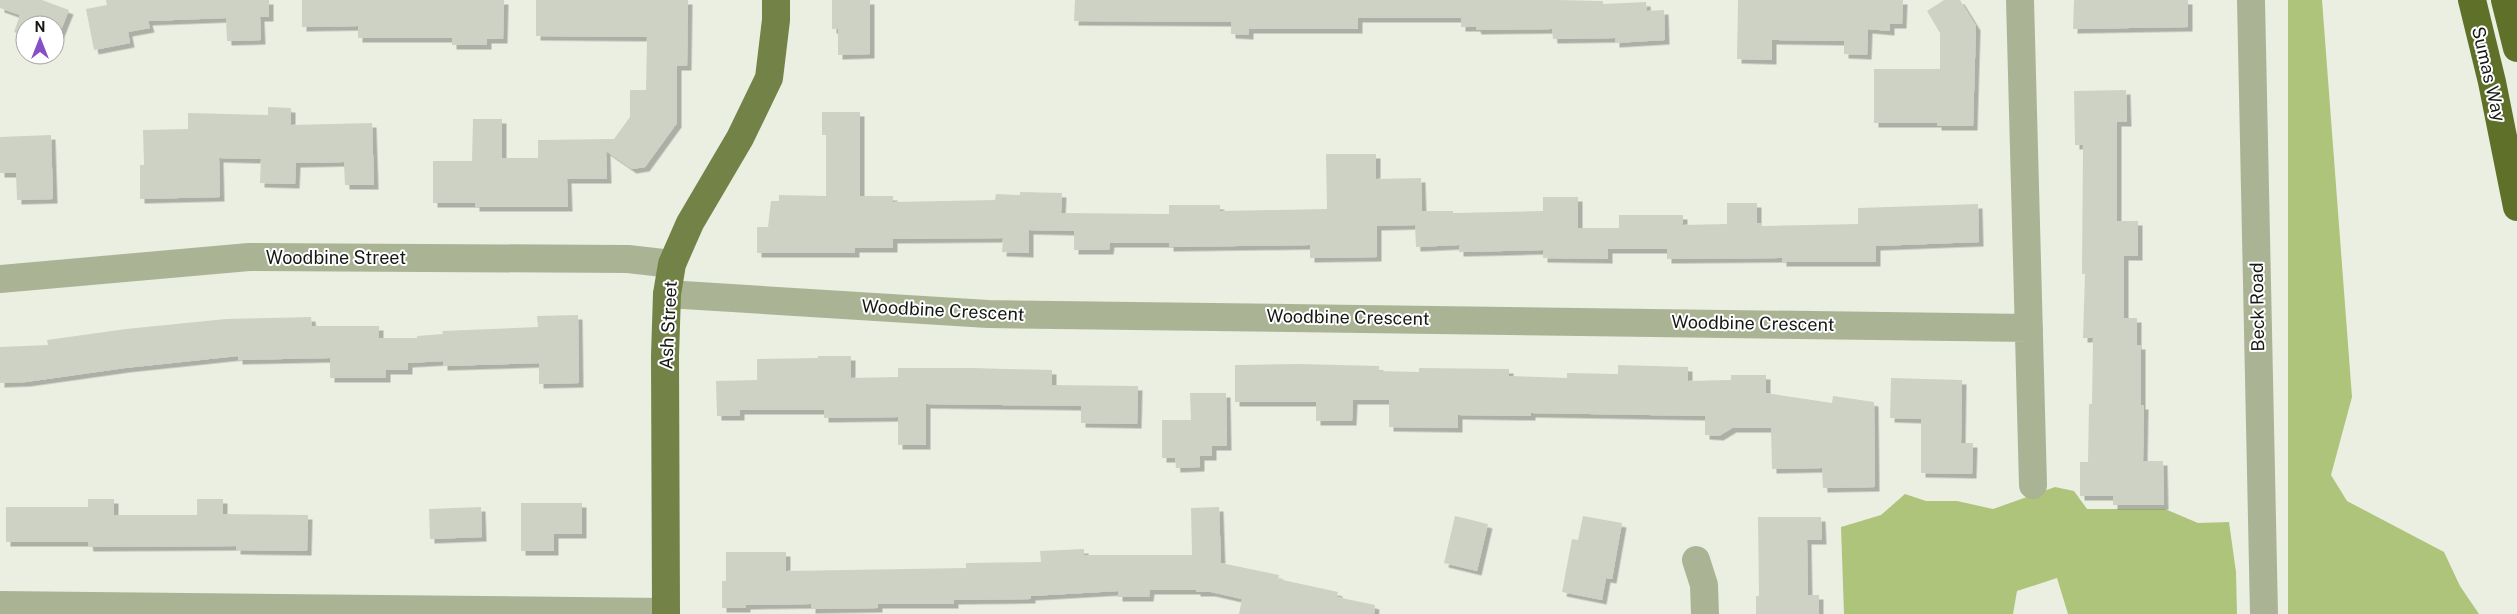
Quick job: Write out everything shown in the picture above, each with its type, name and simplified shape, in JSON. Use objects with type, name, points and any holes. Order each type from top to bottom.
[{"type":"highway","name":"Sumas Way","points":[[2472,0],[2492,82],[2517,208]]},
{"type":"highway","name":"Sumas Way","points":[[2506,0],[2517,48]]},
{"type":"main road","name":"Ash Street","points":[[666,613],[667,294],[672,264],[690,224],[740,138],[769,78],[776,20],[776,0]]},
{"type":"street","points":[[2020,0],[2033,485]]},
{"type":"street","name":"Beck Road","points":[[2251,0],[2264,614]]},
{"type":"street","name":"Woodbine Street","points":[[0,279],[249,257],[628,259],[672,264]]},
{"type":"street","name":"Woodbine Crescent","points":[[667,294],[988,314],[2030,328]]},
{"type":"street","points":[[1696,560],[1704,585],[1705,614]]},
{"type":"street","points":[[0,605],[666,613]]},
{"type":"green space","points":[[2288,0],[2322,0],[2352,397],[2331,475],[2347,501],[2444,552],[2460,586],[2479,614],[2288,614]]},
{"type":"green space","points":[[2055,487],[2074,491],[2087,509],[2165,509],[2198,523],[2229,522],[2236,572],[2237,614],[2068,614],[2057,578],[2017,591],[2013,614],[1844,614],[1841,527],[1881,515],[1905,494],[1926,501],[1957,501],[1993,509]]},
{"type":"building","points":[[0,0],[42,0],[69,10],[65,20],[65,15],[20,15],[0,8]]},
{"type":"building","points":[[106,0],[269,0],[269,17],[260,17],[261,40],[227,41],[226,18],[148,21],[150,28],[128,32],[130,43],[94,50],[86,9],[107,5]]},
{"type":"building","points":[[302,0],[504,0],[503,39],[487,39],[487,45],[452,45],[452,38],[358,38],[358,26],[302,27]]},
{"type":"building","points":[[536,0],[688,0],[687,66],[677,66],[677,123],[645,167],[632,169],[606,151],[607,179],[567,179],[568,207],[475,207],[475,203],[433,203],[433,161],[472,161],[473,119],[502,119],[502,158],[538,158],[538,140],[614,139],[630,117],[630,90],[646,90],[647,37],[536,36]]},
{"type":"building","points":[[832,0],[870,0],[870,54],[838,55],[838,29],[832,29]]},
{"type":"building","points":[[1075,0],[1555,0],[1603,1],[1603,4],[1646,2],[1647,11],[1664,10],[1665,40],[1615,43],[1615,38],[1553,39],[1552,29],[1477,30],[1476,27],[1461,27],[1461,18],[1358,18],[1358,29],[1249,29],[1249,35],[1231,34],[1231,22],[1074,21]]},
{"type":"building","points":[[1738,0],[1903,0],[1902,24],[1890,24],[1890,31],[1868,29],[1867,55],[1844,54],[1844,41],[1772,40],[1772,60],[1737,59]]},
{"type":"building","points":[[1944,0],[1960,0],[1976,26],[1973,126],[1937,126],[1937,123],[1874,123],[1874,69],[1940,69],[1940,33],[1927,11]]},
{"type":"building","points":[[2074,0],[2188,0],[2188,27],[2073,29]]},
{"type":"building","points":[[2126,90],[2127,122],[2117,122],[2117,221],[2138,221],[2138,256],[2124,256],[2124,318],[2137,318],[2137,345],[2141,345],[2141,405],[2144,405],[2143,461],[2163,461],[2164,505],[2113,505],[2113,496],[2080,496],[2080,462],[2088,462],[2089,404],[2092,404],[2093,338],[2083,338],[2085,274],[2082,274],[2083,145],[2075,145],[2074,91]]},
{"type":"building","points":[[268,107],[291,108],[291,125],[372,123],[374,185],[345,185],[344,162],[296,163],[295,184],[260,183],[261,159],[219,158],[220,197],[140,199],[140,165],[144,165],[143,130],[188,129],[188,113],[268,115]]},
{"type":"building","points":[[822,112],[860,112],[860,196],[893,196],[893,202],[995,200],[996,194],[1020,195],[1020,192],[1062,193],[1061,213],[1169,214],[1169,205],[1220,205],[1220,211],[1327,209],[1326,154],[1376,154],[1376,179],[1421,178],[1422,211],[1453,211],[1453,213],[1543,211],[1543,197],[1578,197],[1578,228],[1619,228],[1619,215],[1683,215],[1683,225],[1727,224],[1727,203],[1757,203],[1757,223],[1762,223],[1762,226],[1858,224],[1858,208],[1978,204],[1979,242],[1876,246],[1876,262],[1782,262],[1782,258],[1667,259],[1667,249],[1608,249],[1608,259],[1543,258],[1543,250],[1459,252],[1459,245],[1416,247],[1415,225],[1377,226],[1377,257],[1310,258],[1310,245],[1169,247],[1169,243],[1110,243],[1109,250],[1074,250],[1074,231],[1029,230],[1029,253],[1002,252],[1003,238],[893,239],[893,248],[855,248],[855,253],[757,253],[757,227],[768,227],[771,201],[779,201],[779,195],[826,196],[826,135],[822,135]]},
{"type":"building","points":[[51,135],[53,199],[17,200],[16,173],[0,173],[0,137]]},
{"type":"building","points":[[578,315],[579,383],[539,384],[539,363],[443,366],[443,361],[408,363],[408,370],[386,370],[386,378],[330,378],[330,358],[238,360],[238,356],[125,368],[26,382],[0,383],[0,347],[48,345],[47,340],[126,329],[226,319],[311,317],[312,326],[379,326],[379,338],[417,338],[417,336],[443,334],[442,331],[538,327],[537,316]]},
{"type":"building","points":[[818,356],[851,356],[851,378],[898,377],[898,368],[1052,370],[1052,385],[1138,386],[1137,424],[1081,423],[1081,406],[926,404],[926,445],[898,445],[898,417],[824,418],[824,410],[740,410],[740,416],[717,416],[716,381],[757,380],[757,359],[818,358]]},
{"type":"building","points":[[1235,365],[1379,366],[1379,371],[1419,372],[1419,368],[1509,369],[1509,376],[1567,378],[1567,373],[1618,374],[1618,365],[1688,367],[1688,381],[1731,380],[1731,375],[1766,375],[1766,393],[1832,403],[1833,396],[1874,402],[1875,487],[1823,488],[1822,468],[1772,469],[1771,428],[1732,428],[1719,436],[1705,435],[1705,416],[1531,413],[1531,416],[1458,415],[1458,428],[1389,427],[1389,400],[1353,400],[1352,421],[1316,421],[1316,402],[1235,402]]},
{"type":"building","points":[[1891,378],[1962,380],[1961,443],[1973,443],[1972,474],[1921,473],[1921,419],[1890,418]]},
{"type":"building","points":[[1190,393],[1226,393],[1227,446],[1212,446],[1212,456],[1200,456],[1200,467],[1176,468],[1175,458],[1162,458],[1162,420],[1191,420]]},
{"type":"building","points":[[88,499],[114,499],[114,515],[197,515],[197,499],[223,499],[223,514],[308,515],[307,551],[236,550],[236,546],[89,547],[88,542],[6,542],[6,507],[88,507]]},
{"type":"building","points":[[521,503],[582,503],[582,534],[554,534],[554,551],[521,551]]},
{"type":"building","points":[[481,507],[482,537],[430,539],[429,509]]},
{"type":"building","points":[[1219,507],[1221,563],[1279,575],[1278,579],[1338,592],[1337,597],[1375,605],[1374,614],[1239,614],[1242,599],[1211,592],[1196,592],[1196,590],[1150,590],[1149,597],[1118,597],[1118,591],[1031,596],[1031,599],[954,600],[954,604],[878,604],[878,608],[811,609],[811,604],[746,605],[746,608],[722,608],[722,581],[726,581],[726,552],[786,552],[786,571],[966,568],[966,563],[1041,562],[1040,551],[1084,549],[1084,555],[1192,555],[1191,508]]},
{"type":"building","points":[[1455,516],[1488,524],[1477,571],[1444,563]]},
{"type":"building","points":[[1583,516],[1622,523],[1612,579],[1606,578],[1602,600],[1562,592],[1572,539],[1578,540]]},
{"type":"building","points":[[1758,517],[1821,517],[1822,540],[1807,540],[1808,595],[1819,595],[1819,614],[1756,614],[1756,596],[1759,596]]}]
